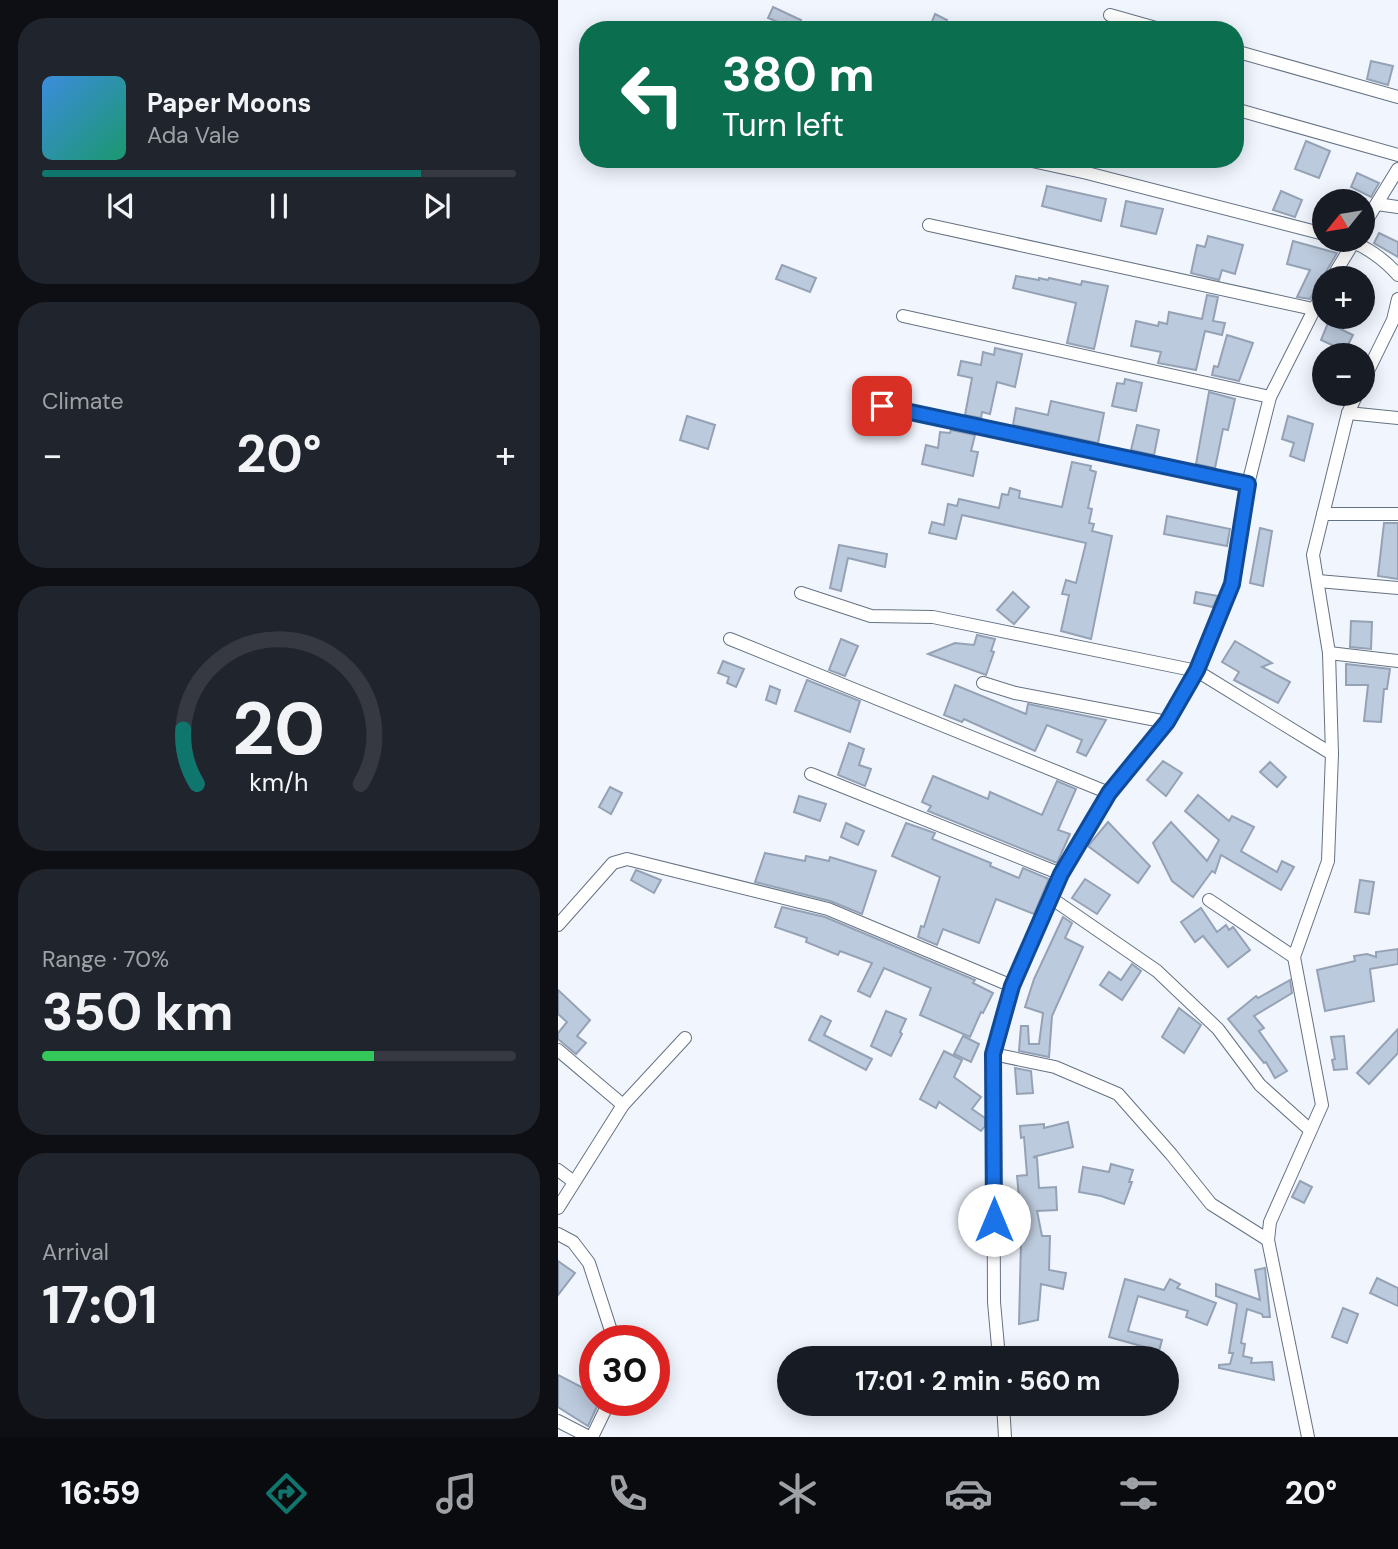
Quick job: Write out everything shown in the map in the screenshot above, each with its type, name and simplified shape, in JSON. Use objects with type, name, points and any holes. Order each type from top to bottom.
[{"type":"street","points":[[1110,15],[1131,21]]},
{"type":"street","points":[[1244,54],[1398,97]]},
{"type":"street","points":[[1244,112],[1398,155]]},
{"type":"street","points":[[1064,168],[1312,231]]},
{"type":"street","points":[[1375,207],[1398,169]]},
{"type":"street","points":[[1377,204],[1398,207]]},
{"type":"street","points":[[929,225],[1312,309]]},
{"type":"street","points":[[1369,252],[1398,275]]},
{"type":"street","points":[[1375,358],[1395,320],[1398,299]]},
{"type":"street","points":[[998,1346],[994,1302],[993,1054],[1012,986],[1061,874],[1109,793],[1167,722],[1197,670],[1232,584],[1248,484],[1270,397],[1312,311]]},
{"type":"street","points":[[903,316],[1270,397]]},
{"type":"street","points":[[882,406],[1248,484]]},
{"type":"street","points":[[1308,1437],[1268,1240],[1270,1222],[1309,1129],[1322,1105],[1294,957],[1328,861],[1332,754],[1330,653],[1313,555],[1351,406]]},
{"type":"street","points":[[1347,413],[1398,418]]},
{"type":"street","points":[[1323,514],[1398,514]]},
{"type":"street","points":[[1319,581],[1398,588]]},
{"type":"street","points":[[801,593],[871,616],[933,617],[1197,670],[1332,754]]},
{"type":"street","points":[[730,639],[1109,793]]},
{"type":"street","points":[[1330,653],[1398,661]]},
{"type":"street","points":[[983,683],[1015,693],[1167,722]]},
{"type":"street","points":[[811,775],[1061,874]]},
{"type":"street","points":[[558,925],[613,863],[627,859],[828,909],[1012,986]]},
{"type":"street","points":[[1051,898],[1157,971],[1218,1030],[1260,1085],[1309,1129]]},
{"type":"street","points":[[1209,900],[1294,957]]},
{"type":"street","points":[[558,1208],[623,1105],[685,1038]]},
{"type":"street","points":[[558,1050],[623,1105]]},
{"type":"street","points":[[993,1054],[1055,1067],[1118,1094],[1211,1204],[1268,1240]]},
{"type":"street","points":[[558,1170],[574,1182]]},
{"type":"street","points":[[558,1234],[573,1242],[583,1252],[609,1325]]},
{"type":"street","points":[[558,1421],[590,1437],[601,1416]]},
{"type":"street","points":[[1003,1416],[1005,1437]]},
{"type":"building","points":[[773,7],[801,20],[775,21],[768,18]]},
{"type":"building","points":[[935,14],[947,20],[947,21],[932,21]]},
{"type":"building","points":[[1371,61],[1393,66],[1388,85],[1367,79]]},
{"type":"building","points":[[1306,141],[1330,151],[1319,178],[1295,169]]},
{"type":"building","points":[[1357,173],[1379,183],[1375,190],[1351,187]]},
{"type":"building","points":[[1047,186],[1106,199],[1101,221],[1042,206]]},
{"type":"building","points":[[1281,191],[1302,200],[1295,217],[1273,210]]},
{"type":"building","points":[[1126,201],[1163,209],[1156,234],[1121,226]]},
{"type":"building","points":[[1379,233],[1398,242],[1398,257],[1375,244]]},
{"type":"building","points":[[1208,236],[1243,245],[1235,274],[1222,270],[1219,280],[1191,273],[1197,245],[1205,247]]},
{"type":"building","points":[[1293,241],[1312,246],[1312,252],[1337,253],[1329,266],[1312,266],[1310,299],[1297,297],[1310,270],[1287,264]]},
{"type":"building","points":[[782,265],[816,278],[810,292],[776,279]]},
{"type":"building","points":[[1016,276],[1039,280],[1049,278],[1081,285],[1082,281],[1108,286],[1094,349],[1067,343],[1076,303],[1013,288]]},
{"type":"building","points":[[1207,295],[1218,297],[1213,321],[1225,323],[1222,335],[1205,331],[1196,370],[1158,363],[1161,352],[1131,346],[1136,321],[1158,326],[1159,322],[1167,324],[1169,312],[1202,319]]},
{"type":"building","points":[[1326,329],[1340,329],[1353,335],[1349,343],[1328,343],[1321,340]]},
{"type":"building","points":[[1227,335],[1253,343],[1239,381],[1212,375],[1214,366],[1218,367]]},
{"type":"building","points":[[995,348],[1022,354],[1015,387],[997,382],[990,414],[982,412],[981,418],[965,415],[972,378],[958,375],[961,361],[981,365],[983,352],[994,355]]},
{"type":"building","points":[[1125,379],[1142,383],[1136,411],[1112,406],[1117,383],[1124,384]]},
{"type":"building","points":[[1209,392],[1235,399],[1228,430],[1223,429],[1215,468],[1196,464]]},
{"type":"building","points":[[1051,401],[1104,413],[1098,443],[1013,425],[1016,408],[1048,415]]},
{"type":"building","points":[[687,416],[715,425],[708,449],[680,440]]},
{"type":"building","points":[[1288,416],[1313,424],[1304,461],[1290,456],[1294,443],[1282,439]]},
{"type":"building","points":[[1137,425],[1159,430],[1154,455],[1131,450]]},
{"type":"building","points":[[951,430],[975,435],[971,451],[978,452],[973,476],[922,464],[926,445],[938,448],[940,432],[950,433]]},
{"type":"building","points":[[1072,462],[1091,466],[1090,470],[1096,472],[1088,508],[1092,509],[1089,523],[1094,524],[1092,531],[1112,536],[1091,639],[1061,631],[1069,595],[1062,594],[1066,580],[1076,583],[1086,543],[962,515],[956,539],[929,533],[932,522],[944,525],[948,504],[957,506],[959,499],[999,508],[1002,494],[1008,495],[1010,488],[1020,491],[1019,498],[1062,507]]},
{"type":"building","points":[[1167,516],[1230,529],[1227,546],[1164,534]]},
{"type":"building","points":[[1384,523],[1398,523],[1398,579],[1378,576]]},
{"type":"building","points":[[1260,528],[1272,531],[1263,586],[1250,583]]},
{"type":"building","points":[[839,545],[887,554],[885,567],[848,558],[841,591],[830,588]]},
{"type":"building","points":[[1013,592],[1029,607],[1014,624],[997,610]]},
{"type":"building","points":[[1196,592],[1218,596],[1213,607],[1194,603]]},
{"type":"building","points":[[1351,621],[1372,622],[1371,649],[1350,647]]},
{"type":"building","points":[[977,635],[995,639],[991,651],[994,652],[986,675],[928,654],[955,643],[974,645]]},
{"type":"building","points":[[841,639],[858,646],[845,676],[829,670]]},
{"type":"building","points":[[1235,641],[1272,663],[1262,667],[1290,682],[1278,703],[1234,680],[1239,672],[1222,662]]},
{"type":"building","points":[[723,661],[744,669],[736,687],[727,683],[729,677],[718,673]]},
{"type":"building","points":[[1346,664],[1390,669],[1387,689],[1384,689],[1381,722],[1364,721],[1368,685],[1346,685]]},
{"type":"building","points":[[807,680],[860,701],[850,732],[795,711]]},
{"type":"building","points":[[955,685],[1026,714],[1028,704],[1106,720],[1086,756],[1077,752],[1082,740],[1047,725],[1035,751],[964,719],[962,722],[944,715]]},
{"type":"building","points":[[770,686],[780,690],[776,704],[766,700]]},
{"type":"building","points":[[849,743],[864,749],[859,765],[871,769],[865,786],[838,775]]},
{"type":"building","points":[[1163,761],[1182,773],[1166,796],[1147,780]]},
{"type":"building","points":[[1270,762],[1286,777],[1277,787],[1260,772]]},
{"type":"building","points":[[933,776],[988,799],[990,792],[1042,815],[1057,781],[1076,789],[1058,830],[1070,834],[1057,863],[928,811],[931,806],[922,802]]},
{"type":"building","points":[[610,787],[622,793],[611,814],[599,807]]},
{"type":"building","points":[[1198,795],[1229,821],[1232,816],[1254,827],[1241,851],[1277,872],[1282,861],[1294,867],[1281,890],[1221,855],[1215,873],[1212,871],[1193,897],[1172,881],[1153,843],[1171,822],[1207,861],[1219,840],[1185,811]]},
{"type":"building","points":[[799,796],[826,804],[820,821],[794,812]]},
{"type":"building","points":[[1108,822],[1150,866],[1138,883],[1088,846]]},
{"type":"building","points":[[846,823],[864,831],[858,845],[841,837]]},
{"type":"building","points":[[906,823],[935,833],[932,839],[991,863],[990,866],[1019,878],[1023,868],[1049,879],[1034,914],[996,899],[979,943],[943,929],[937,945],[918,937],[921,926],[924,927],[940,877],[892,856]]},
{"type":"building","points":[[765,853],[805,861],[806,856],[829,861],[830,857],[876,871],[862,914],[830,901],[755,882]]},
{"type":"building","points":[[636,870],[661,880],[654,893],[631,880]]},
{"type":"building","points":[[1085,879],[1110,895],[1097,914],[1072,898]]},
{"type":"building","points":[[1360,880],[1374,882],[1369,914],[1355,912]]},
{"type":"building","points":[[782,907],[825,917],[975,980],[973,983],[993,993],[970,1037],[920,1015],[931,988],[884,968],[870,997],[858,991],[872,963],[840,951],[838,955],[806,942],[807,938],[775,927]]},
{"type":"building","points":[[1201,908],[1217,932],[1226,925],[1229,930],[1233,927],[1250,950],[1228,967],[1203,936],[1195,942],[1181,922]]},
{"type":"building","points":[[1063,917],[1072,923],[1065,938],[1083,947],[1052,1016],[1049,1057],[1019,1051],[1021,1026],[1028,1026],[1029,1044],[1039,1044],[1043,1013],[1025,1007],[1034,979]]},
{"type":"building","points":[[1398,949],[1398,964],[1370,969],[1374,1001],[1325,1011],[1317,970],[1355,961],[1354,956],[1367,954],[1376,957],[1376,952]]},
{"type":"building","points":[[1132,964],[1141,971],[1122,1000],[1100,985],[1109,972],[1121,980]]},
{"type":"building","points":[[1290,980],[1292,993],[1254,1016],[1264,1028],[1259,1031],[1287,1071],[1275,1078],[1266,1062],[1264,1063],[1228,1019],[1256,996],[1258,998]]},
{"type":"building","points":[[558,990],[590,1020],[577,1036],[586,1043],[576,1054],[558,1039],[558,1033],[567,1022],[558,1014]]},
{"type":"building","points":[[1179,1008],[1201,1025],[1184,1053],[1162,1037]]},
{"type":"building","points":[[886,1011],[906,1019],[891,1056],[871,1046]]},
{"type":"building","points":[[821,1016],[831,1021],[824,1035],[872,1059],[866,1070],[809,1040]]},
{"type":"building","points":[[1398,1029],[1398,1053],[1369,1084],[1357,1073]]},
{"type":"building","points":[[963,1036],[979,1044],[971,1062],[954,1054]]},
{"type":"building","points":[[1344,1036],[1347,1069],[1334,1070],[1331,1037]]},
{"type":"building","points":[[944,1051],[962,1060],[954,1077],[981,1097],[972,1109],[985,1118],[985,1126],[981,1131],[939,1102],[936,1108],[920,1099]]},
{"type":"building","points":[[1015,1068],[1031,1071],[1033,1093],[1017,1094]]},
{"type":"building","points":[[1068,1122],[1073,1147],[1033,1157],[1037,1158],[1039,1188],[1056,1187],[1057,1210],[1037,1211],[1042,1236],[1050,1236],[1049,1270],[1066,1273],[1063,1289],[1041,1284],[1038,1320],[1019,1324],[1023,1241],[1017,1176],[1027,1175],[1024,1137],[1021,1138],[1020,1126],[1044,1124],[1044,1128]]},
{"type":"building","points":[[1111,1164],[1133,1170],[1129,1182],[1132,1182],[1124,1204],[1079,1192],[1083,1167],[1109,1172]]},
{"type":"building","points":[[1300,1181],[1312,1187],[1304,1203],[1292,1197]]},
{"type":"building","points":[[558,1261],[575,1273],[558,1295]]},
{"type":"building","points":[[1265,1268],[1270,1317],[1263,1317],[1262,1314],[1247,1309],[1241,1343],[1245,1344],[1243,1356],[1252,1358],[1251,1363],[1272,1362],[1274,1380],[1219,1368],[1219,1365],[1230,1364],[1233,1353],[1229,1353],[1237,1304],[1216,1296],[1216,1284],[1260,1300],[1255,1270]]},
{"type":"building","points":[[1377,1278],[1398,1288],[1398,1306],[1370,1293]]},
{"type":"building","points":[[1125,1279],[1164,1290],[1170,1279],[1180,1284],[1177,1288],[1216,1303],[1207,1325],[1186,1317],[1188,1311],[1138,1296],[1128,1331],[1162,1340],[1160,1346],[1141,1346],[1109,1337]]},
{"type":"building","points":[[1343,1308],[1358,1314],[1347,1343],[1332,1337]]},
{"type":"building","points":[[558,1375],[579,1386],[579,1416],[593,1416],[588,1426],[558,1407]]},
{"type":"route","points":[[882,406],[1248,484],[1232,584],[1197,670],[1167,722],[1109,793],[1061,874],[1012,986],[993,1054],[994,1220]]}]
